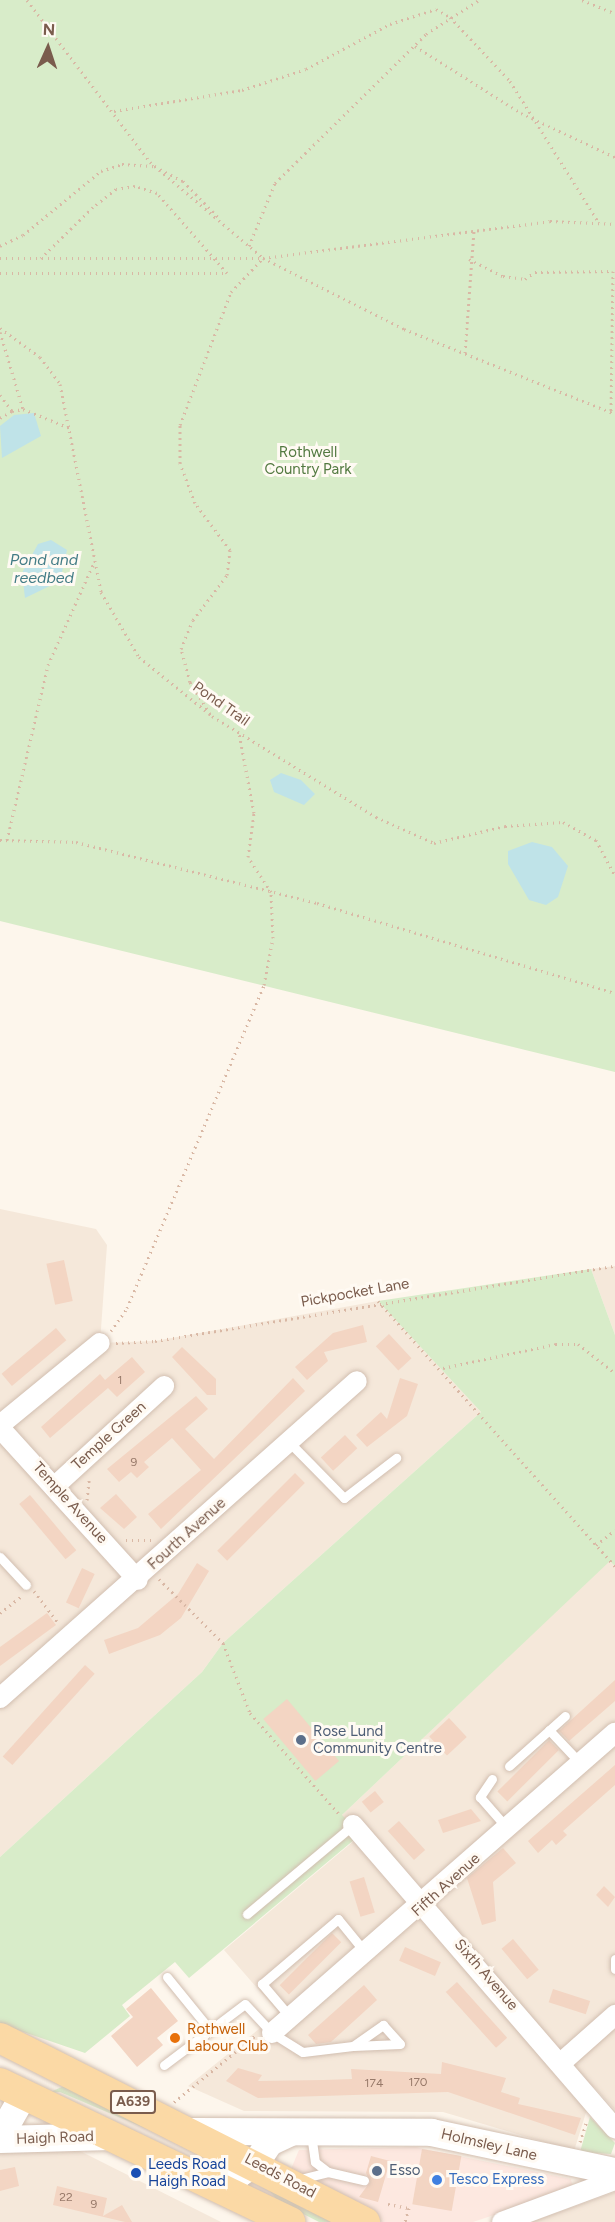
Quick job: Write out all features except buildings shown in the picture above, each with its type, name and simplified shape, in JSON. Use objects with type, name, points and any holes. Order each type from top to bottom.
[{"type":"main road","name":"Leeds Road","points":[[3,2040],[159,2114],[285,2179],[377,2213]]},
{"type":"main road","points":[[3,2040],[22,2062],[27,2079],[12,2089]]},
{"type":"main road","points":[[12,2089],[53,2075],[73,2072]]},
{"type":"main road","name":"A639","points":[[12,2089],[286,2220]]},
{"type":"main road","points":[[255,2163],[262,2190],[286,2220]]},
{"type":"street","points":[[0,1426],[100,1343]]},
{"type":"street","name":"Fourth Avenue","points":[[0,1698],[17,1688],[70,1641],[357,1381]]},
{"type":"street","name":"Temple Green","points":[[55,1486],[164,1386]]},
{"type":"street","name":"Temple Avenue","points":[[0,1426],[103,1540],[144,1574]]},
{"type":"street","name":"Fourth Avenue","points":[[0,1714],[17,1688]]},
{"type":"street","name":"Fifth Avenue","points":[[268,2030],[291,2018],[425,1905],[615,1733]]},
{"type":"street","name":"Sixth Avenue","points":[[353,1825],[562,2062],[615,2128]]},
{"type":"street","points":[[562,2062],[615,2015]]},
{"type":"street","name":"Haigh Road","points":[[0,2135],[12,2089]]},
{"type":"street","name":"Holmsley Lane","points":[[193,2131],[431,2132],[573,2164],[615,2171]]},
{"type":"street","points":[[207,2181],[255,2163],[269,2142],[300,2132]]},
{"type":"street","name":"Haigh Road","points":[[0,2139],[111,2136]]},
{"type":"street","points":[[502,2222],[615,2180]]},
{"type":"lane","points":[[290,1443],[344,1498],[396,1458]]},
{"type":"lane","points":[[0,1557],[29,1587]]},
{"type":"lane","points":[[509,1766],[565,1716]]},
{"type":"lane","points":[[549,1730],[580,1764]]},
{"type":"lane","points":[[492,1779],[480,1797],[508,1829]]},
{"type":"lane","points":[[248,1914],[353,1825]]},
{"type":"lane","points":[[291,2018],[262,1984],[338,1919],[367,1953]]},
{"type":"lane","points":[[615,1959],[615,1969]]},
{"type":"lane","points":[[167,1977],[210,2031]]},
{"type":"lane","points":[[164,2065],[245,2004],[268,2030],[303,2052],[329,2053],[353,2046]]},
{"type":"lane","points":[[300,2132],[312,2154],[328,2172]]},
{"type":"lane","points":[[285,2179],[328,2172],[364,2180]]},
{"type":"path","points":[[27,0],[155,166],[263,258],[465,353],[613,413],[614,271],[535,272],[525,279],[503,276],[469,259]]},
{"type":"path","points":[[249,246],[275,183],[415,46],[450,17],[479,0]]},
{"type":"path","points":[[582,0],[615,13]]},
{"type":"path","points":[[114,111],[242,90],[306,69],[390,24],[436,9],[450,17],[510,81],[537,120],[599,223]]},
{"type":"path","points":[[415,46],[537,120],[615,157]]},
{"type":"path","points":[[0,246],[23,235],[101,171],[122,165],[155,166],[183,181],[229,229]]},
{"type":"path","points":[[0,273],[227,273],[157,193],[135,186],[117,189],[93,207],[41,258]]},
{"type":"path","points":[[0,258],[263,258],[550,221],[615,224]]},
{"type":"path","points":[[465,353],[469,259],[474,231]]},
{"type":"path","points":[[212,716],[190,682],[181,649],[193,620],[227,575],[230,550],[195,503],[180,463],[180,425],[231,292],[263,258]]},
{"type":"path","points":[[0,330],[23,409]]},
{"type":"path","name":"Pond Trail","points":[[0,330],[40,357],[60,384],[71,429],[94,564],[101,592],[139,657],[212,716],[376,817],[434,843],[505,826],[563,822],[596,840],[615,875]]},
{"type":"path","points":[[0,395],[12,411]]},
{"type":"path","points":[[0,418],[12,411],[23,409],[71,429]]},
{"type":"path","points":[[7,840],[48,665],[94,564]]},
{"type":"path","points":[[100,1343],[128,1308],[264,985],[273,938],[271,892],[248,857],[254,813],[239,733]]},
{"type":"path","points":[[0,840],[76,842],[271,892],[615,993]]},
{"type":"path","name":"Pickpocket Lane","points":[[100,1343],[155,1341],[378,1301],[615,1266]]},
{"type":"path","points":[[378,1301],[443,1368],[615,1566]]},
{"type":"path","points":[[443,1368],[578,1344],[615,1372]]},
{"type":"path","points":[[86,1519],[91,1451]]},
{"type":"path","points":[[596,1545],[615,1530]]},
{"type":"path","points":[[103,1540],[179,1541]]},
{"type":"path","points":[[144,1574],[223,1643],[250,1713],[353,1825]]},
{"type":"path","points":[[0,1613],[29,1587],[70,1641]]},
{"type":"path","points":[[159,2114],[268,2030]]},
{"type":"path","points":[[573,2164],[593,2102]]},
{"type":"path","points":[[377,2213],[409,2208],[405,2222]]},
{"type":"shaded area","points":[[0,1209],[96,1229],[107,1245],[100,1343],[155,1341],[378,1301],[481,1412],[223,1643],[202,1672],[0,1857]]},
{"type":"shaded area","points":[[615,1266],[615,1335],[591,1269]]},
{"type":"shaded area","points":[[610,1560],[615,1566],[615,2110],[594,2087],[574,2151],[443,2112],[244,2111],[188,2086],[279,2013],[224,1950],[361,1835],[341,1816]]},
{"type":"shaded area","points":[[415,2147],[571,2179],[573,2189],[473,2222],[382,2222],[291,2169],[299,2150]]},
{"type":"shaded area","points":[[76,2149],[221,2222],[0,2222],[0,2152]]},
{"type":"shaded area","points":[[615,2192],[615,2222],[531,2222]]},
{"type":"green space","name":"Rothwell Country Park","points":[[0,0],[615,0],[615,1072],[0,921]]},
{"type":"green space","points":[[591,1269],[615,1335],[615,1566],[610,1561],[342,1815],[361,1834],[189,1978],[175,1962],[122,2005],[130,2016],[85,2053],[0,2024],[0,1857],[202,1672],[223,1643],[481,1412],[378,1301]]},
{"type":"green space","points":[[64,2086],[224,2162],[60,2092],[48,2093]]},
{"type":"green space","points":[[590,2117],[615,2143],[611,2154],[580,2152]]},
{"type":"green space","points":[[268,2189],[339,2222],[319,2222],[278,2201]]},
{"type":"water","points":[[34,413],[41,436],[2,458],[0,426],[14,415]]},
{"type":"water","name":"Pond and reedbed","points":[[51,540],[67,550],[60,581],[25,598],[22,573],[38,544]]},
{"type":"water","points":[[281,773],[301,780],[315,794],[304,805],[274,792],[270,780]]},
{"type":"water","points":[[532,842],[552,847],[568,866],[558,897],[546,905],[529,900],[508,864],[508,851]]},
{"type":"place","name":"Rose Lund Community Centre","points":[[301,1740]]},
{"type":"place","name":"Rothwell Labour Club","points":[[175,2038]]},
{"type":"place","name":"Esso","points":[[377,2171]]},
{"type":"place","name":"Leeds Road Haigh Road","points":[[136,2173]]},
{"type":"place","name":"Tesco Express","points":[[437,2180]]}]
